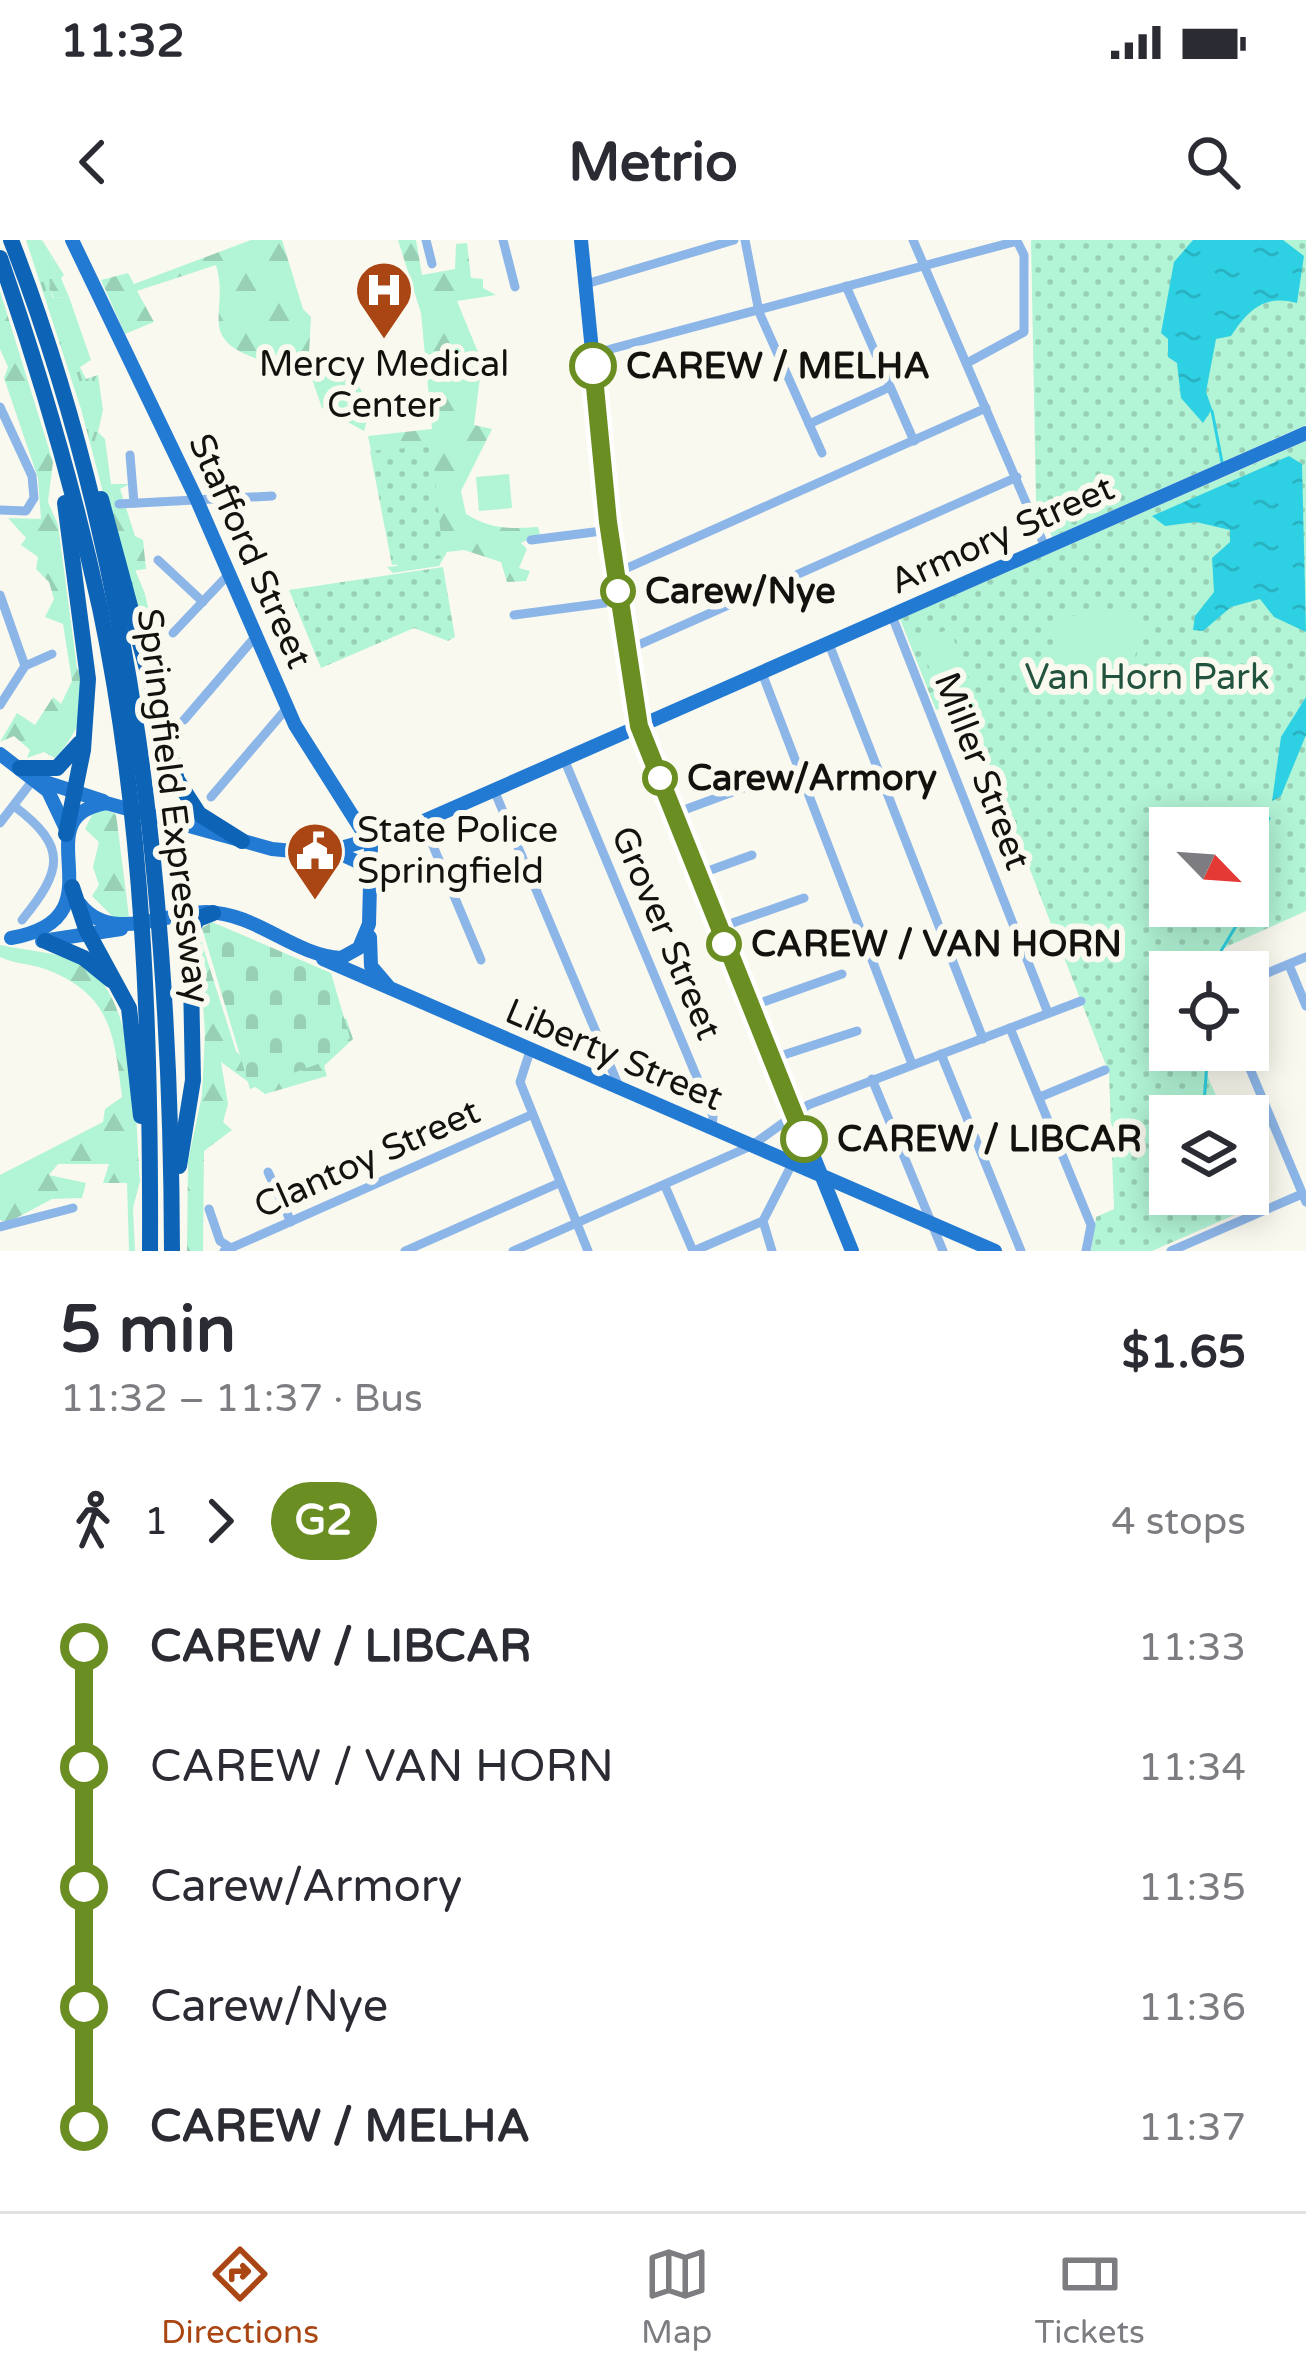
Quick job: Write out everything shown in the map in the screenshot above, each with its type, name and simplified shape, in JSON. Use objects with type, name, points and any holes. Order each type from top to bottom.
[{"type":"highway","name":"Springfield Expressway","points":[[11,240],[66,403],[116,607],[145,787],[167,1018],[172,1251]]},
{"type":"highway","name":"Springfield Expressway","points":[[0,258],[56,430],[100,608],[126,788],[147,1018],[150,1251]]},
{"type":"highway","points":[[66,403],[106,515],[177,780],[199,814],[242,841]]},
{"type":"highway","points":[[56,430],[86,651],[86,732],[67,833]]},
{"type":"highway","points":[[27,773],[57,768],[74,754],[86,732]]},
{"type":"highway","points":[[73,889],[89,934],[122,994],[136,1060],[150,1231]]},
{"type":"highway","points":[[172,1202],[193,1080],[190,931],[196,921],[213,913]]},
{"type":"highway","points":[[45,941],[84,958],[122,994]]},
{"type":"main road","name":"Stafford Street","points":[[72,240],[196,498],[287,708],[369,842],[369,924]]},
{"type":"main road","points":[[581,240],[610,530],[639,726],[749,1007],[852,1251]]},
{"type":"main road","name":"Armory Street","points":[[322,853],[392,835],[1306,434]]},
{"type":"main road","points":[[0,754],[48,791],[67,833],[73,889],[93,918],[128,925]]},
{"type":"main road","points":[[27,773],[109,803],[242,841],[355,859],[372,878]]},
{"type":"main road","points":[[67,833],[82,810],[109,803]]},
{"type":"main road","points":[[372,878],[381,848],[392,835]]},
{"type":"main road","points":[[5,938],[50,925],[73,889]]},
{"type":"main road","name":"Liberty Street","points":[[128,925],[188,913],[256,922],[407,999],[995,1251]]},
{"type":"main road","points":[[314,952],[349,956],[361,946],[369,924]]},
{"type":"main road","name":"Liberty Street","points":[[369,924],[371,966],[380,980],[407,999]]},
{"type":"main road","points":[[5,938],[45,941],[128,925]]},
{"type":"street","points":[[426,240],[432,264]]},
{"type":"street","points":[[503,240],[515,287]]},
{"type":"street","points":[[586,284],[734,240]]},
{"type":"street","points":[[745,240],[759,312],[822,453]]},
{"type":"street","points":[[913,240],[1046,549]]},
{"type":"street","points":[[592,354],[759,312],[923,262],[1020,242],[1024,332],[967,363]]},
{"type":"street","points":[[846,286],[914,441]]},
{"type":"street","points":[[809,424],[890,386]]},
{"type":"street","points":[[0,406],[32,476],[31,507],[0,510]]},
{"type":"street","points":[[616,573],[986,408]]},
{"type":"street","points":[[130,455],[134,503]]},
{"type":"street","points":[[627,650],[1017,477]]},
{"type":"street","points":[[118,504],[272,496]]},
{"type":"street","points":[[531,540],[610,530]]},
{"type":"street","points":[[158,560],[203,602]]},
{"type":"street","points":[[173,633],[229,574]]},
{"type":"street","points":[[1,599],[25,666]]},
{"type":"street","points":[[514,615],[620,602]]},
{"type":"street","name":"Miller Street","points":[[892,616],[1048,1013]]},
{"type":"street","points":[[184,720],[256,636]]},
{"type":"street","points":[[829,644],[982,1039]]},
{"type":"street","points":[[0,705],[25,666],[52,654]]},
{"type":"street","points":[[762,673],[912,1064]]},
{"type":"street","points":[[211,797],[287,708]]},
{"type":"street","name":"Grover Street","points":[[565,759],[713,1116],[712,1130]]},
{"type":"street","points":[[0,823],[14,806],[27,773]]},
{"type":"street","points":[[673,814],[758,783]]},
{"type":"street","points":[[494,790],[621,1090]]},
{"type":"street","points":[[14,806],[46,833],[54,861],[51,881],[22,920]]},
{"type":"street","points":[[422,822],[481,960]]},
{"type":"street","points":[[697,875],[752,855]]},
{"type":"street","points":[[718,928],[805,898]]},
{"type":"street","points":[[1269,973],[1306,957]]},
{"type":"street","points":[[1289,965],[1306,1006]]},
{"type":"street","points":[[749,1007],[842,974]]},
{"type":"street","points":[[513,1251],[751,1146],[808,1105],[1081,1001]]},
{"type":"street","points":[[1010,1028],[1091,1225],[1086,1251]]},
{"type":"street","points":[[771,1059],[857,1031]]},
{"type":"street","points":[[530,1052],[520,1082],[589,1251]]},
{"type":"street","points":[[941,1054],[1022,1251]]},
{"type":"street","points":[[1040,1097],[1105,1070]]},
{"type":"street","points":[[1171,1251],[1304,1198],[1251,1071]]},
{"type":"street","points":[[872,1079],[943,1251]]},
{"type":"street","name":"Clantoy Street","points":[[228,1250],[532,1114]]},
{"type":"street","points":[[1290,1167],[1306,1160]]},
{"type":"street","points":[[665,1186],[694,1251],[763,1221],[792,1164]]},
{"type":"street","points":[[268,1172],[290,1222]]},
{"type":"street","points":[[404,1251],[559,1183]]},
{"type":"street","points":[[0,1227],[73,1208]]},
{"type":"street","points":[[209,1209],[228,1250]]},
{"type":"street","points":[[763,1221],[772,1251]]},
{"type":"green space","points":[[26,240],[42,240],[35,246],[49,254],[57,270],[49,288],[53,298],[69,297],[91,360],[80,367],[86,379],[98,375],[103,410],[98,432],[105,439],[111,484],[130,484],[112,493],[113,515],[148,607],[136,617],[81,409]]},
{"type":"green space","points":[[42,240],[64,275],[69,297],[54,298],[49,288],[57,270],[49,254],[37,254],[35,246]]},
{"type":"green space","points":[[251,240],[282,240],[303,309],[311,317],[309,353],[290,362],[270,362],[226,341],[220,331],[216,265],[137,291],[154,322],[125,334],[101,280],[128,273],[134,284]]},
{"type":"green space","points":[[398,240],[416,240],[422,275],[455,269],[456,244],[467,243],[471,278],[483,279],[483,288],[496,295],[457,301],[482,362],[474,425],[492,429],[461,491],[466,514],[483,523],[538,527],[540,534],[521,543],[527,549],[519,568],[530,571],[526,581],[507,582],[501,562],[464,550],[447,552],[439,566],[393,573],[387,567],[397,566],[399,535],[388,533],[368,436],[432,429],[421,313]]},
{"type":"green space","points":[[1031,240],[1306,240],[1306,425],[1052,537],[1036,501]]},
{"type":"green space","points":[[0,291],[53,462],[48,502],[58,525],[77,668],[85,691],[76,728],[55,758],[44,752],[27,758],[30,750],[14,736],[0,742],[17,713],[35,725],[53,697],[61,704],[72,681],[63,624],[45,617],[54,599],[49,582],[36,569],[38,557],[21,545],[26,538],[8,518],[41,519],[38,478],[4,378],[8,367],[0,349]]},
{"type":"green space","points":[[344,361],[366,404],[364,431],[322,408],[312,379]]},
{"type":"green space","name":"Van Horn Park","points":[[1306,441],[1306,911],[1217,951],[1149,951],[1149,1071],[1205,1071],[1216,1095],[1149,1095],[1149,1215],[1234,1215],[1152,1251],[1091,1251],[1096,1217],[1114,1209],[1109,1073],[964,700],[936,710],[900,619]]},
{"type":"green space","points":[[432,446],[443,558],[392,565],[370,451]]},
{"type":"green space","points":[[509,474],[512,508],[479,511],[476,477]]},
{"type":"green space","points":[[120,489],[135,536],[143,540],[146,569],[131,571],[113,515],[112,493]]},
{"type":"green space","points":[[443,567],[455,637],[448,641],[414,628],[321,668],[289,590]]},
{"type":"green space","points":[[1140,611],[1136,654],[1112,690],[1060,699],[1057,617]]},
{"type":"green space","points":[[950,629],[972,687],[941,699],[919,640]]},
{"type":"green space","points":[[93,813],[116,814],[129,917],[116,920],[92,896],[99,885],[93,867],[99,842],[85,829]]},
{"type":"green space","points":[[212,922],[331,973],[350,1038],[323,1062],[250,1089],[202,928]]},
{"type":"green space","points":[[198,931],[236,1051],[258,1075],[346,1018],[353,1039],[324,1066],[327,1076],[265,1094],[221,1062],[228,1104],[223,1122],[232,1130],[204,1151],[203,1251],[187,1251],[188,1161],[202,1095],[205,1033]]},
{"type":"green space","points":[[0,945],[81,964],[100,980],[114,1002],[124,1031],[134,1095],[140,1181],[133,1208],[135,1251],[129,1251],[127,1183],[103,1183],[109,1164],[58,1164],[49,1175],[86,1183],[82,1198],[52,1199],[7,1223],[0,1220],[0,1175],[103,1122],[105,1109],[122,1097],[112,1036],[97,1004],[67,979],[0,957]]},
{"type":"water","points":[[1193,240],[1283,240],[1304,256],[1297,303],[1266,303],[1251,312],[1231,336],[1216,339],[1206,392],[1212,409],[1203,423],[1181,398],[1177,363],[1168,357],[1168,339],[1161,333],[1174,262]]},
{"type":"water","points":[[1289,456],[1302,464],[1306,632],[1274,617],[1260,599],[1231,607],[1203,631],[1193,630],[1195,616],[1214,592],[1212,558],[1230,542],[1230,530],[1196,522],[1165,526],[1152,516]]},
{"type":"water","points":[[1306,697],[1306,735],[1281,796],[1272,801],[1281,737]]},
{"type":"waterway","points":[[1212,411],[1222,462]]},
{"type":"waterway","points":[[1221,951],[1235,927]]},
{"type":"waterway","points":[[1205,1095],[1206,1071]]},
{"type":"bus line","name":"G2","points":[[593,366],[608,522],[639,726],[804,1139]]},
{"type":"place","name":"Mercy Medical Center","points":[[384,341]]},
{"type":"place","name":"CAREW / MELHA","points":[[593,366]]},
{"type":"place","name":"Carew/Nye","points":[[618,591]]},
{"type":"place","name":"Carew/Armory","points":[[660,778]]},
{"type":"place","name":"State Police Springfield","points":[[315,902]]},
{"type":"place","name":"CAREW / VAN HORN","points":[[724,944]]},
{"type":"place","name":"CAREW / LIBCAR","points":[[804,1139]]}]
